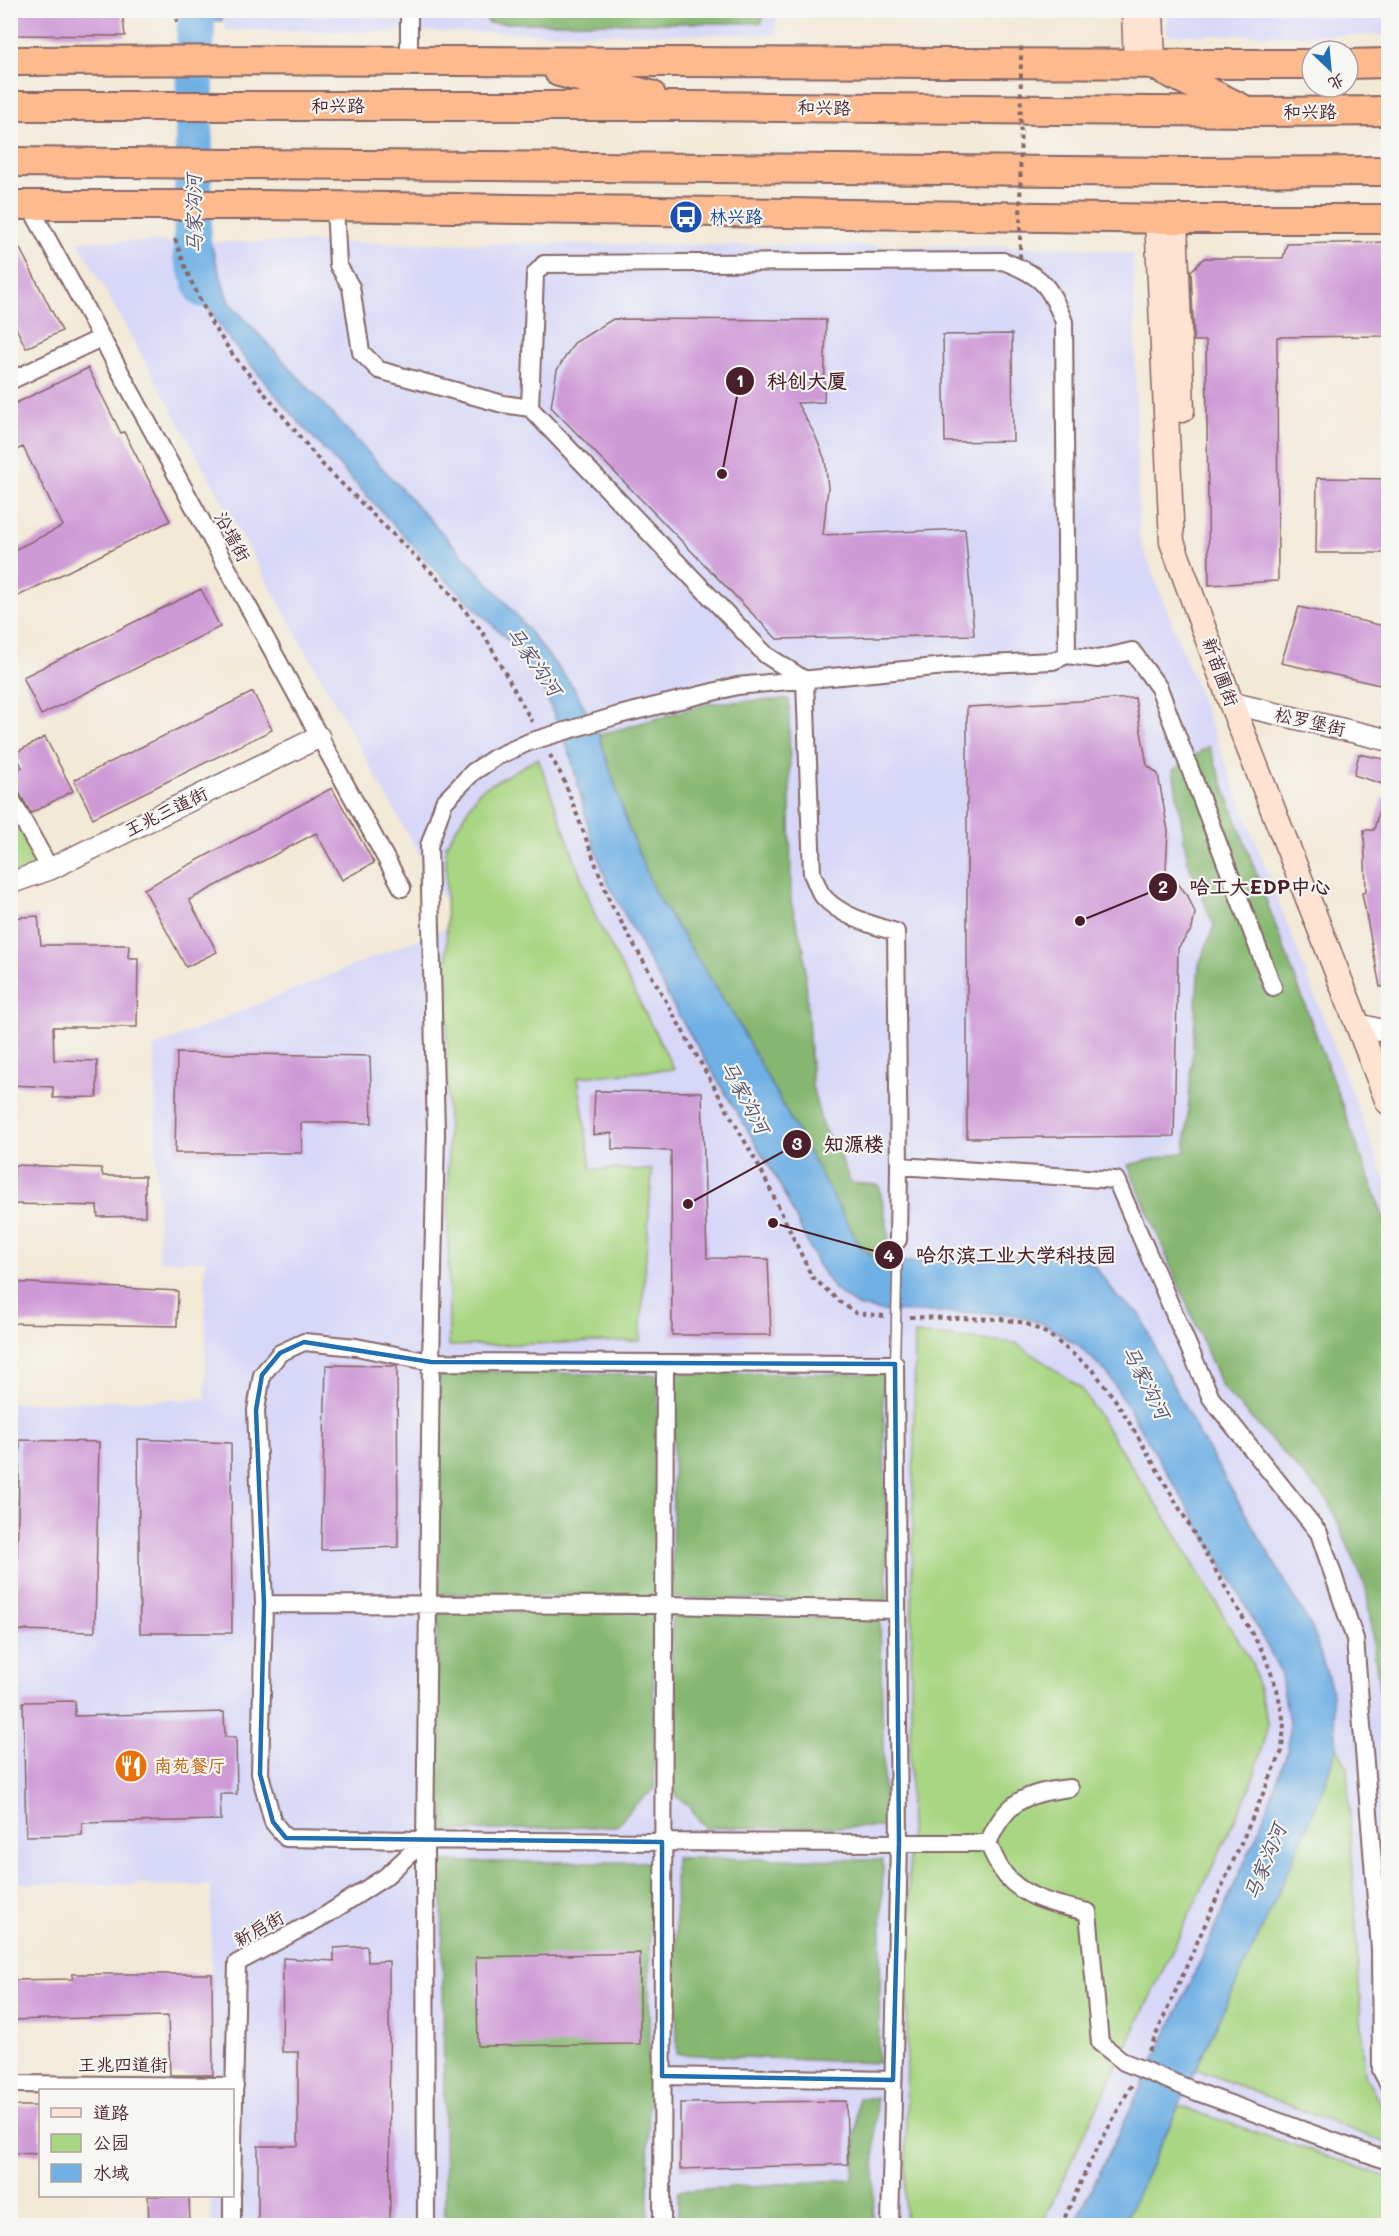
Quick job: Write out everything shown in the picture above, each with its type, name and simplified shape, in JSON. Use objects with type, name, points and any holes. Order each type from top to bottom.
[{"type":"highway","points":[[10,61],[409,60],[1300,64]]},
{"type":"highway","points":[[516,61],[694,106]]},
{"type":"highway","points":[[1360,64],[1389,63]]},
{"type":"highway","points":[[1145,65],[1250,112]]},
{"type":"highway","name":"和兴路","points":[[10,106],[694,106],[1250,112],[1389,111]]},
{"type":"highway","points":[[10,162],[1186,172],[1389,171]]},
{"type":"highway","points":[[20,205],[262,205],[1166,219],[1389,219]]},
{"type":"main road","points":[[1134,10],[1145,65]]},
{"type":"main road","points":[[1145,65],[1151,10]]},
{"type":"main road","name":"新苗圃街","points":[[1166,219],[1172,542],[1373,1028],[1389,1074]]},
{"type":"main road","name":"新苗圃街","points":[[1373,1028],[1389,1102]]},
{"type":"street","points":[[409,10],[409,60]]},
{"type":"street","name":"沿墙街","points":[[20,205],[101,338],[402,888]]},
{"type":"street","points":[[335,206],[338,265],[351,287],[361,352],[379,370],[503,404],[530,408],[766,655],[805,680]]},
{"type":"street","points":[[530,408],[535,274],[544,264],[1004,261],[1030,272],[1052,293],[1064,322],[1067,655]]},
{"type":"street","points":[[10,381],[101,338]]},
{"type":"street","points":[[426,2226],[425,1840],[436,1133],[429,846],[444,802],[473,772],[496,757],[619,715],[737,686],[946,666],[1053,661],[1067,655],[1098,659],[1132,651],[1159,688],[1272,987]]},
{"type":"street","points":[[805,680],[812,874],[820,893],[838,908],[871,925],[896,932],[898,1240]]},
{"type":"street","name":"松罗堡街","points":[[1240,705],[1389,740]]},
{"type":"street","name":"王兆三道街","points":[[10,884],[50,869],[319,737]]},
{"type":"street","points":[[10,797],[50,869]]},
{"type":"street","points":[[899,1166],[1116,1180],[1211,1398],[1319,1533],[1355,1639],[1380,1949],[1381,2070],[1389,2083]]},
{"type":"street","points":[[890,2226],[899,1843],[895,1364],[431,1362],[356,1347],[304,1342],[280,1353],[262,1375],[256,1410],[264,1604],[260,1774],[273,1822],[286,1838],[425,1840],[899,1843],[988,1844]]},
{"type":"street","points":[[662,2226],[666,1363]]},
{"type":"street","points":[[264,1604],[664,1605],[896,1610]]},
{"type":"street","points":[[988,1844],[996,1826],[1016,1801],[1054,1790],[1070,1788]]},
{"type":"street","name":"新启街","points":[[234,2121],[237,1963],[326,1915],[385,1877],[425,1840]]},
{"type":"street","points":[[988,1844],[1002,1870],[1016,1885],[1036,1898],[1088,1912],[1100,2043],[1124,2062],[1197,2092],[1389,2161]]},
{"type":"street","points":[[662,2076],[894,2080]]},
{"type":"street","name":"王兆四道街","points":[[10,2084],[235,2086]]},
{"type":"street","points":[[232,2197],[232,2226]]},
{"type":"lane","points":[[895,1364],[898,1240]]},
{"type":"path","points":[[176,10],[177,22]]},
{"type":"path","points":[[1020,44],[1020,258]]},
{"type":"path","points":[[175,239],[189,277],[212,324],[233,355],[323,465],[439,580],[482,631],[534,725]]},
{"type":"path","points":[[537,744],[563,778],[610,902],[761,1170],[812,1277],[856,1313],[895,1316]]},
{"type":"path","points":[[904,1317],[1001,1319],[1025,1323],[1048,1334],[1093,1370],[1128,1421],[1258,1643],[1277,1689],[1284,1723],[1282,1751],[1148,2054]]},
{"type":"path","points":[[1061,2226],[1089,2164],[1137,2074]]},
{"type":"highlighted area","points":[[304,1342],[431,1362],[895,1364],[899,1843],[893,2080],[662,2076],[662,1842],[286,1838],[273,1822],[260,1774],[264,1604],[256,1410],[262,1375],[280,1353]]},
{"type":"shaded area","points":[[776,10],[776,35],[225,30],[224,11]]},
{"type":"shaded area","points":[[1167,11],[1388,11],[1388,35],[1167,35]]},
{"type":"shaded area","points":[[78,241],[1070,247],[1133,254],[1139,537],[1388,1187],[1388,2225],[211,2225],[211,2197],[234,2197],[234,2089],[211,2089],[211,1886],[11,1883],[10,1403],[206,1399],[205,1260],[159,1261],[154,1047],[457,923]]},
{"type":"green space","points":[[226,10],[371,11],[226,13]]},
{"type":"green space","points":[[485,10],[763,11],[762,23],[488,23]]},
{"type":"green space","points":[[789,699],[791,902],[804,950],[812,1086],[822,1125],[851,1183],[879,1185],[888,1230],[891,1262],[882,1263],[861,1248],[734,1016],[654,891],[628,826],[599,735],[711,703]]},
{"type":"green space","points":[[1209,746],[1388,1229],[1388,1709],[1382,1710],[1366,1588],[1329,1502],[1222,1387],[1128,1165],[1185,1152],[1199,965],[1214,926],[1188,862],[1173,770]]},
{"type":"green space","points":[[538,758],[596,918],[674,1069],[578,1077],[591,1169],[652,1170],[640,1341],[449,1346],[446,845],[479,791]]},
{"type":"green space","points":[[10,810],[41,866],[10,881]]},
{"type":"green space","points":[[915,1334],[1016,1343],[1080,1387],[1173,1530],[1252,1663],[1268,1725],[1251,1786],[1041,2225],[905,2226]]},
{"type":"green space","points":[[439,1371],[658,1375],[656,1598],[439,1594]]},
{"type":"green space","points":[[674,1373],[883,1374],[887,1602],[672,1598]]},
{"type":"green space","points":[[438,1612],[653,1613],[654,1789],[616,1826],[432,1832]]},
{"type":"green space","points":[[672,1613],[880,1620],[885,1827],[705,1828],[688,1805],[671,1792]]},
{"type":"green space","points":[[1337,1746],[1347,1767],[1365,2076],[1388,2118],[1388,2144],[1196,2069],[1324,1787]]},
{"type":"green space","points":[[675,1858],[883,1860],[878,2063],[677,2054]]},
{"type":"green space","points":[[442,1862],[650,1862],[648,2225],[445,2225]]},
{"type":"green space","points":[[858,2098],[876,2098],[873,2225],[678,2225],[678,2191],[853,2179]]},
{"type":"green space","points":[[1179,2106],[1388,2177],[1388,2225],[1122,2226]]},
{"type":"water","points":[[183,11],[221,11],[222,21],[184,20]]},
{"type":"water","points":[[209,238],[228,301],[505,601],[574,688],[599,735],[628,826],[654,891],[734,1016],[861,1248],[882,1263],[1072,1255],[1095,1266],[1117,1297],[1140,1314],[1161,1362],[1200,1436],[1312,1628],[1331,1687],[1337,1746],[1324,1787],[1275,1901],[1123,2225],[1074,2225],[1174,2019],[1256,1837],[1288,1750],[1289,1722],[1280,1671],[1235,1586],[1108,1374],[1079,1346],[1044,1324],[1012,1314],[880,1311],[857,1306],[834,1289],[817,1263],[778,1181],[672,1004],[607,881],[590,834],[571,756],[540,681],[509,641],[433,567],[296,419],[225,334],[200,294],[180,239]]},
{"type":"building","points":[[10,10],[122,10],[125,36],[10,35]]},
{"type":"building","points":[[10,229],[62,331],[26,348],[10,316]]},
{"type":"building","points":[[1389,242],[1389,336],[1277,337],[1278,581],[1209,585],[1206,341],[1194,341],[1191,271],[1204,258],[1283,258],[1287,244]]},
{"type":"building","points":[[613,319],[826,320],[824,402],[797,403],[815,435],[825,460],[828,488],[823,535],[965,529],[974,635],[777,639],[551,407],[557,370],[574,343]]},
{"type":"building","points":[[1012,334],[1013,441],[945,442],[943,335]]},
{"type":"building","points":[[88,368],[170,521],[10,600],[10,552],[63,526],[23,447],[10,453],[10,406]]},
{"type":"building","points":[[1317,478],[1389,479],[1389,553],[1316,553]]},
{"type":"building","points":[[201,589],[220,627],[41,715],[23,677]]},
{"type":"building","points":[[1299,607],[1389,627],[1389,687],[1281,663]]},
{"type":"building","points":[[253,692],[272,730],[93,818],[74,780]]},
{"type":"building","points":[[1135,698],[1147,765],[1158,774],[1168,831],[1166,869],[1188,896],[1195,913],[1192,929],[1178,948],[1174,1136],[967,1138],[967,707]]},
{"type":"building","points":[[45,737],[73,791],[31,813],[19,792],[11,787],[10,774],[22,767],[15,753]]},
{"type":"building","points":[[1359,754],[1389,760],[1389,786],[1354,775]]},
{"type":"building","points":[[332,788],[374,863],[342,880],[316,833],[189,900],[217,952],[186,967],[144,889]]},
{"type":"building","points":[[1382,798],[1389,798],[1389,986],[1380,987],[1362,893],[1366,892],[1364,830],[1374,830]]},
{"type":"building","points":[[38,916],[41,945],[129,945],[128,958],[138,958],[137,1027],[53,1027],[54,1060],[97,1061],[97,1097],[53,1098],[53,1087],[10,1085],[10,918]]},
{"type":"building","points":[[177,1053],[370,1056],[372,1123],[301,1123],[302,1153],[175,1153]]},
{"type":"building","points":[[595,1091],[702,1092],[707,1258],[768,1259],[771,1335],[672,1335],[671,1151],[612,1149],[612,1133],[593,1135]]},
{"type":"building","points":[[14,1165],[101,1168],[103,1176],[145,1176],[145,1216],[98,1217],[97,1206],[12,1204]]},
{"type":"building","points":[[10,1282],[178,1291],[177,1326],[10,1323]]},
{"type":"building","points":[[326,1365],[397,1366],[398,1547],[321,1550]]},
{"type":"building","points":[[138,1439],[231,1443],[232,1633],[140,1633]]},
{"type":"building","points":[[20,1440],[99,1442],[95,1632],[15,1630]]},
{"type":"building","name":"南苑餐厅","points":[[75,1701],[75,1716],[224,1712],[225,1737],[236,1737],[237,1794],[220,1794],[221,1820],[82,1823],[82,1835],[26,1836],[23,1702]]},
{"type":"building","points":[[367,1946],[368,1962],[389,1961],[390,2226],[258,2226],[258,2146],[298,2146],[298,2052],[282,2052],[283,1958],[334,1961],[334,1948]]},
{"type":"building","points":[[640,1953],[640,2044],[478,2046],[476,1957]]},
{"type":"building","points":[[72,1974],[212,1974],[213,2075],[170,2075],[168,2016],[10,2020],[10,1980],[73,1979]]},
{"type":"building","points":[[846,2101],[848,2164],[680,2169],[680,2103]]},
{"type":"building","points":[[10,2106],[39,2106],[39,2154],[10,2153]]},
{"type":"building","points":[[148,2197],[189,2197],[190,2226],[149,2226]]},
{"type":"waterway","name":"马家沟河","points":[[196,10],[192,255],[204,289]]},
{"type":"place","name":"林兴路","points":[[686,217]]},
{"type":"place","name":"科创大厦","points":[[722,474]]},
{"type":"place","name":"哈工大EDP中心","points":[[1080,921]]},
{"type":"place","name":"知源楼","points":[[688,1204]]},
{"type":"place","name":"哈尔滨工业大学科技园","points":[[773,1223]]},
{"type":"place","name":"南苑餐厅","points":[[131,1766]]}]
